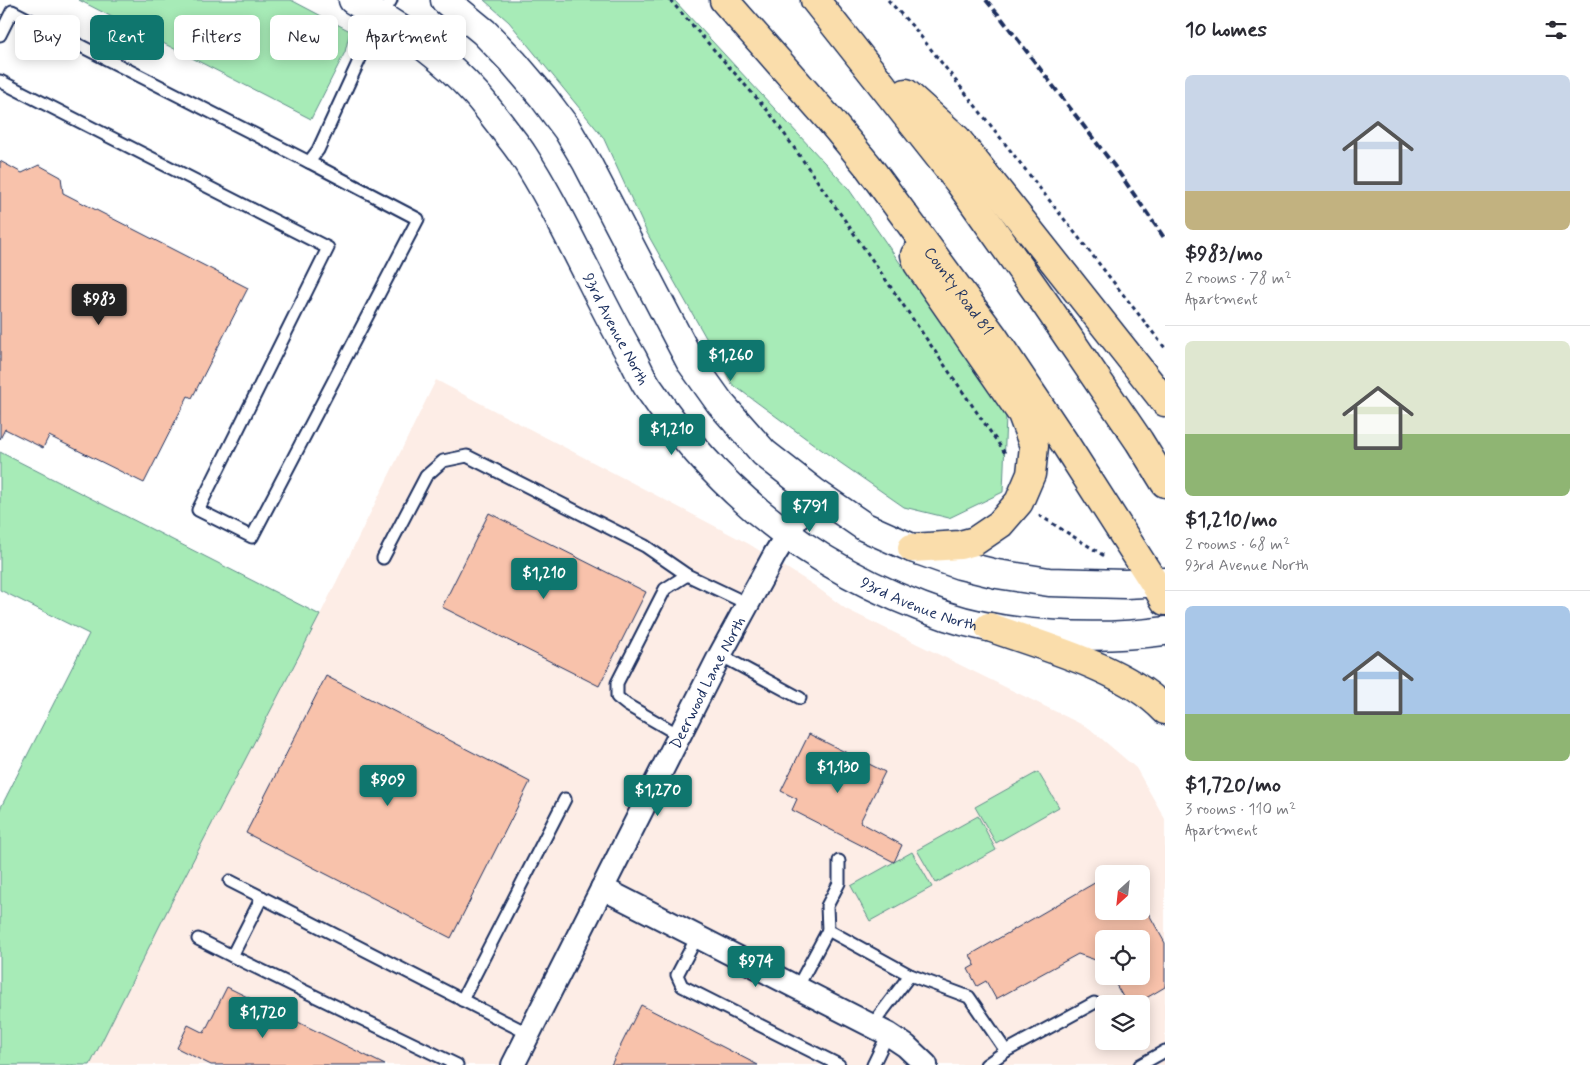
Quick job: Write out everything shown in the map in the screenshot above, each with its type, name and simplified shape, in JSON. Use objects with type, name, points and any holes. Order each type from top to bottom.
[{"type":"highway","name":"County Road 81","points":[[724,0],[852,146],[903,213],[993,336],[1162,589]]},
{"type":"highway","points":[[815,0],[959,182],[1069,338],[1165,482]]},
{"type":"highway","points":[[845,38],[957,138],[1165,402]]},
{"type":"highway","points":[[903,213],[918,264],[1022,414],[1034,446],[1031,474],[1019,502],[1000,524],[975,541],[960,545],[912,548]]},
{"type":"highway","points":[[989,627],[1077,659],[1122,678],[1158,702],[1165,710]]},
{"type":"street","name":"93rd Avenue North","points":[[353,0],[386,8],[422,45],[452,70],[476,94],[517,146],[555,209],[618,334],[651,392],[695,450],[741,499],[786,536],[836,567],[889,594],[948,617],[989,627],[1046,634],[1094,636],[1165,631]]},
{"type":"street","points":[[445,0],[484,32],[514,63],[567,129],[587,163],[690,361],[720,403],[764,453],[814,492],[865,527],[912,548],[960,565],[1006,576],[1066,583],[1162,589]]},
{"type":"street","name":"Deerwood Lane North","points":[[518,1063],[529,1034],[720,655],[786,536],[814,492]]},
{"type":"street","points":[[602,888],[880,1029],[906,1046],[926,1065]]},
{"type":"lane","points":[[309,162],[318,150],[369,39],[386,8]]},
{"type":"lane","points":[[0,35],[12,11],[418,219],[252,537],[198,510],[328,248],[0,82]]},
{"type":"lane","points":[[384,558],[426,476],[443,461],[467,456],[645,546],[687,575],[748,604]]},
{"type":"lane","points":[[679,735],[627,705],[617,697],[617,683],[664,589],[687,575]]},
{"type":"lane","points":[[720,655],[800,698]]},
{"type":"lane","points":[[462,1000],[565,799]]},
{"type":"lane","points":[[797,988],[828,930],[827,906],[840,883],[839,860]]},
{"type":"lane","points":[[230,880],[529,1034]]},
{"type":"lane","points":[[232,956],[262,897]]},
{"type":"lane","points":[[828,930],[910,975],[969,997],[1006,1051]]},
{"type":"lane","points":[[697,937],[678,975],[682,986],[839,1065]]},
{"type":"lane","points":[[198,939],[456,1065]]},
{"type":"lane","points":[[873,1065],[880,1029],[910,975]]},
{"type":"lane","points":[[986,1065],[1006,1051],[1094,1003]]},
{"type":"lane","points":[[1140,1065],[1165,1051]]},
{"type":"path","points":[[670,0],[774,120],[1008,458]]},
{"type":"path","points":[[888,0],[951,75],[1165,348]]},
{"type":"path","points":[[1038,515],[1110,559]]},
{"type":"shaded area","points":[[436,380],[749,544],[815,586],[846,609],[1089,728],[1136,768],[1165,819],[1165,1065],[90,1065],[171,903],[320,615]]},
{"type":"green space","points":[[79,0],[291,0],[320,15],[270,15],[270,60],[338,60],[338,25],[348,30],[348,39],[345,52],[311,119],[196,60],[260,60],[260,15],[174,15],[174,49],[164,44],[164,15],[108,15]]},
{"type":"green space","points":[[484,0],[674,0],[848,188],[1006,416],[1003,492],[949,518],[904,507],[732,384],[647,233],[603,137],[509,22]]},
{"type":"green space","points":[[0,452],[320,615],[171,903],[90,1065],[0,1065],[0,809],[89,634],[0,590]]},
{"type":"green space","points":[[1038,772],[1059,807],[996,843],[975,807]]},
{"type":"green space","points":[[978,816],[996,850],[936,883],[917,850]]},
{"type":"green space","points":[[912,852],[932,887],[870,921],[851,886]]},
{"type":"building","points":[[0,161],[22,173],[39,165],[61,177],[63,193],[248,288],[192,398],[188,396],[144,483],[49,436],[43,448],[5,429],[0,439]]},
{"type":"building","points":[[489,513],[646,592],[599,686],[442,607]]},
{"type":"building","points":[[326,676],[530,782],[451,938],[246,833]]},
{"type":"building","points":[[809,734],[885,772],[860,822],[902,845],[894,862],[792,810],[797,799],[781,791]]},
{"type":"building","points":[[1095,883],[1095,920],[1150,920],[1150,916],[1165,943],[1165,987],[1150,996],[1122,995],[1116,985],[1150,985],[1150,930],[1095,930],[1095,960],[1078,954],[996,999],[986,981],[977,986],[968,969],[975,965],[970,955]]},
{"type":"building","points":[[227,987],[385,1065],[211,1065],[177,1048],[188,1025],[204,1033]]},
{"type":"building","points":[[641,1005],[758,1065],[611,1065]]},
{"type":"railway","points":[[986,0],[1115,167],[1165,239]]}]
